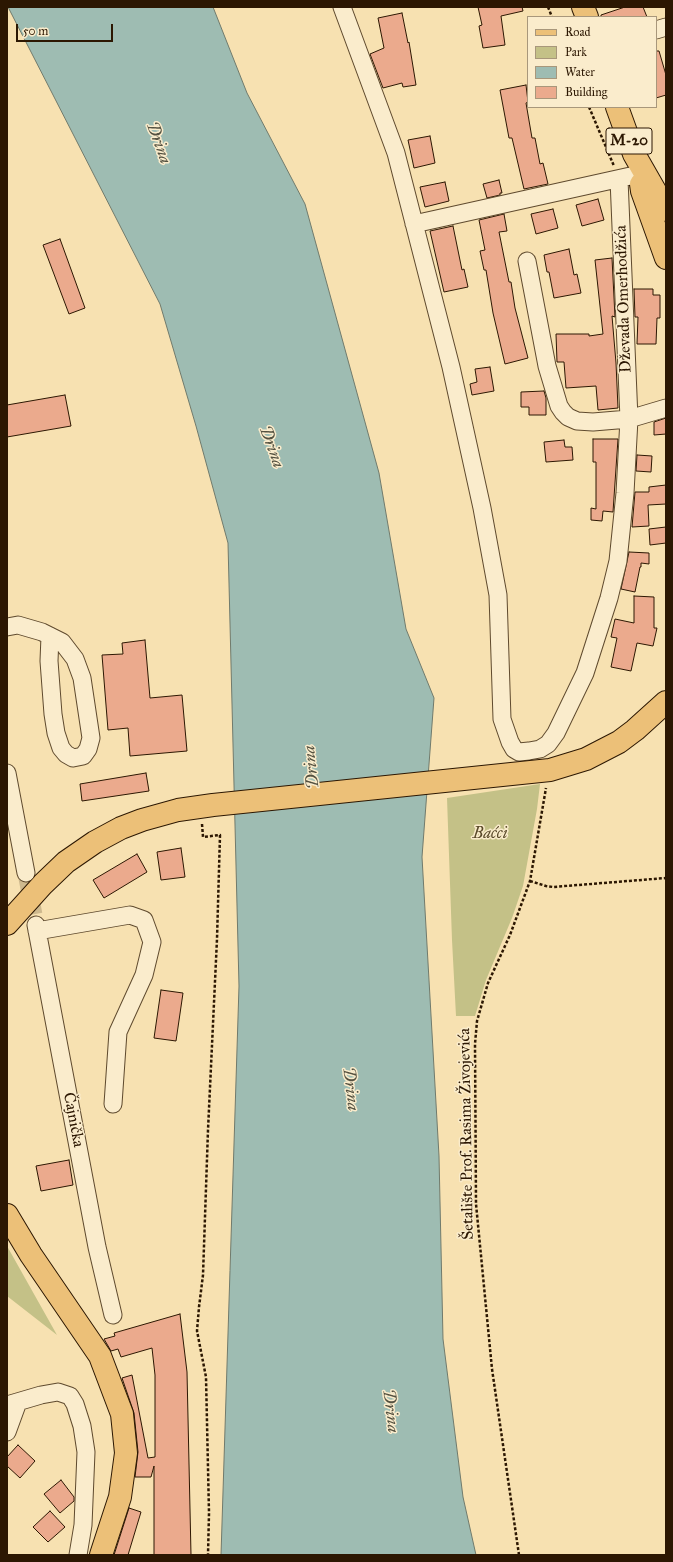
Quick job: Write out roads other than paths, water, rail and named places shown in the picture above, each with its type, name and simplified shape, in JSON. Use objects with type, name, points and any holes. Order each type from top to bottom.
[{"type":"main road","name":"M-20","points":[[617,108],[634,154],[666,210]]},
{"type":"main road","points":[[644,173],[641,181],[642,191],[666,258]]},
{"type":"main road","points":[[7,897],[34,878],[66,862],[96,842],[121,828],[161,814],[206,806],[520,762],[550,770],[586,759],[619,742],[635,730],[666,702]]},
{"type":"main road","points":[[7,924],[34,878]]},
{"type":"main road","points":[[7,1215],[100,1356],[122,1414],[126,1453],[120,1497],[101,1555]]},
{"type":"street","points":[[342,7],[396,153],[452,367],[482,508],[498,595],[502,719],[510,742],[520,762]]},
{"type":"street","points":[[414,224],[619,180],[644,173]]},
{"type":"street","name":"Dževada Omerhodžića","points":[[520,762],[530,752],[540,749],[548,744],[556,733],[585,673],[609,598],[618,561],[625,493],[629,419],[619,180]]},
{"type":"street","points":[[527,260],[547,366],[559,406],[563,412],[568,417],[577,421],[593,422],[629,419],[666,408]]},
{"type":"street","points":[[7,627],[18,625],[42,632],[50,636],[62,642],[75,659],[82,678],[91,738],[88,749],[83,756],[73,758],[66,754],[61,748],[56,733],[49,661],[50,636]]},
{"type":"street","points":[[7,773],[34,878]]},
{"type":"street","name":"Čajnička","points":[[113,1104],[118,1032],[144,975],[152,942],[144,920],[130,915],[37,928],[97,1246],[113,1315]]},
{"type":"street","points":[[7,1432],[13,1404],[41,1395],[58,1392],[70,1396],[75,1404],[82,1426],[86,1452],[83,1526],[78,1555]]},
{"type":"water","name":"Drina","points":[[8,7],[213,7],[247,93],[305,204],[379,473],[406,629],[434,698],[422,857],[439,1156],[443,1339],[463,1497],[476,1555],[221,1555],[239,986],[228,543],[196,426],[160,304]]},
{"type":"tunnel","points":[[26,873],[36,925]]},
{"type":"park label","name":"Baćci","points":[[490,834]]}]
